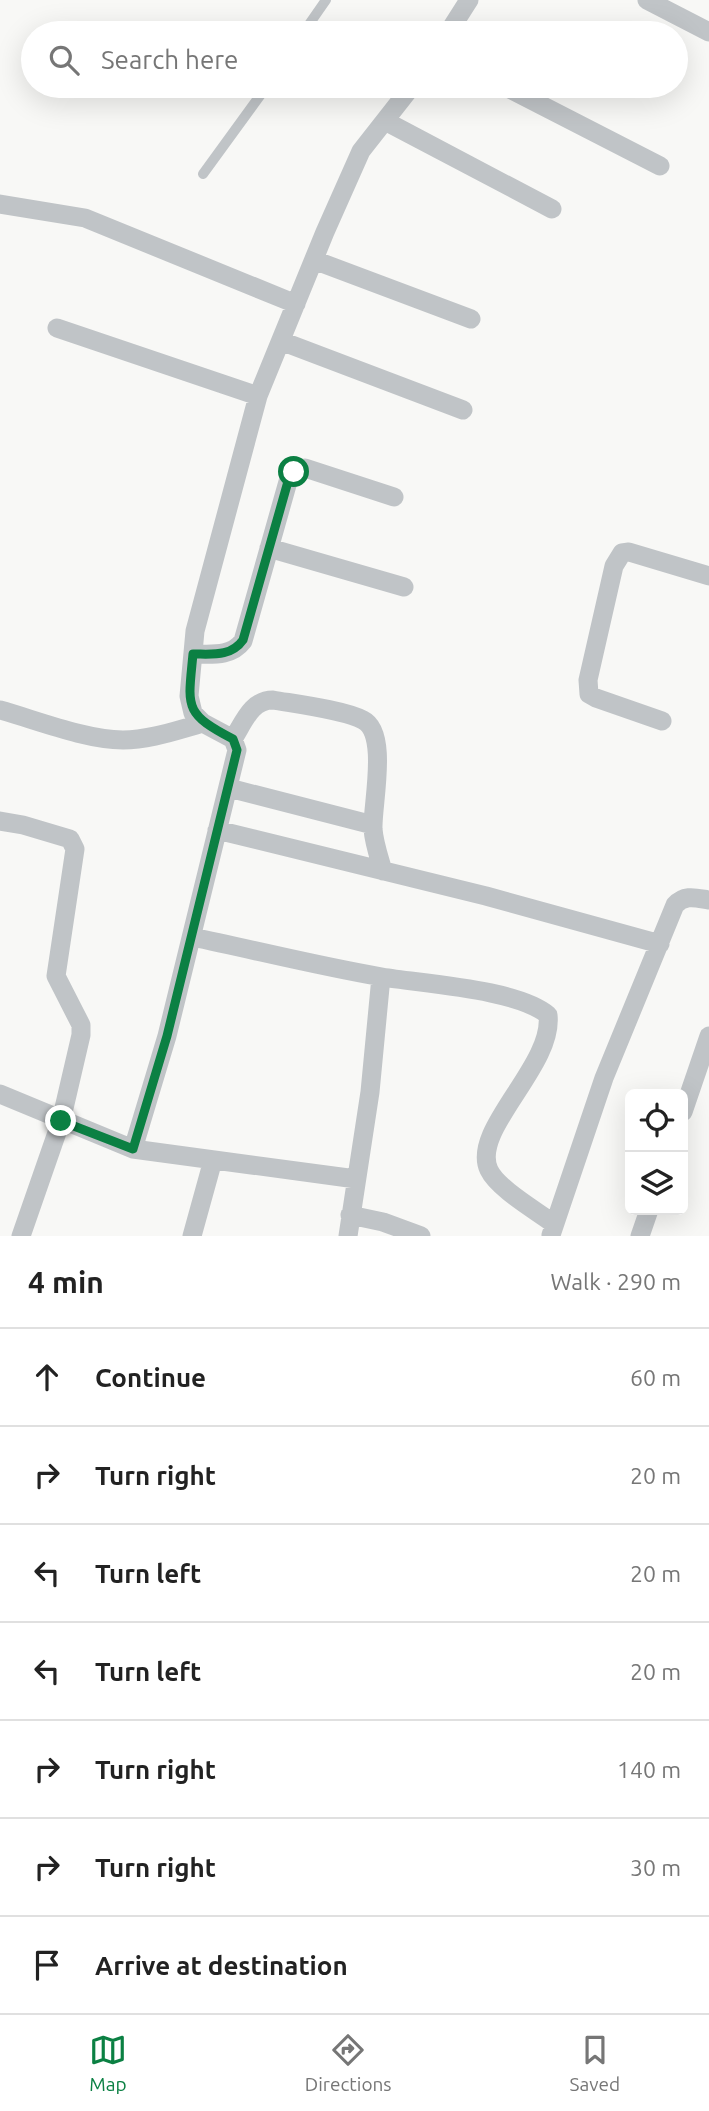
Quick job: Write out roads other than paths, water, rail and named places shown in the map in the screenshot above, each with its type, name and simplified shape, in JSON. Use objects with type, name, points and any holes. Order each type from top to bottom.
[{"type":"street","points":[[455,21],[469,0]]},
{"type":"street","points":[[647,0],[688,21]]},
{"type":"street","points":[[688,21],[709,32]]},
{"type":"street","points":[[133,1149],[167,1036],[237,750],[233,739],[203,723],[193,713],[189,696],[195,631],[258,396],[361,151],[403,98]]},
{"type":"street","points":[[527,98],[660,166]]},
{"type":"street","points":[[385,121],[552,209]]},
{"type":"street","points":[[0,204],[85,218],[296,304]]},
{"type":"street","points":[[314,260],[471,319]]},
{"type":"street","points":[[57,328],[258,396]]},
{"type":"street","points":[[281,341],[463,410]]},
{"type":"street","points":[[193,654],[221,654],[236,649],[243,640],[289,478],[294,472],[304,468],[394,497]]},
{"type":"street","points":[[269,548],[404,587]]},
{"type":"street","points":[[662,721],[589,694],[588,680],[614,566],[622,552],[629,551],[709,576]]},
{"type":"street","points":[[233,739],[252,709],[263,700],[274,700],[364,720],[374,734],[376,747],[378,773],[373,825],[383,871]]},
{"type":"street","points":[[0,710],[99,737],[123,740],[157,736],[203,723]]},
{"type":"street","points":[[229,788],[373,825]]},
{"type":"street","points":[[0,821],[70,839],[75,849],[56,976],[81,1025],[81,1035],[61,1121],[21,1236]]},
{"type":"street","points":[[217,830],[486,896],[660,944]]},
{"type":"street","points":[[191,937],[381,977],[474,990],[538,1007],[548,1015],[550,1028],[541,1055],[492,1132],[486,1155],[489,1170],[552,1230],[604,1078],[676,905],[681,898],[709,900]]},
{"type":"street","points":[[348,1236],[370,1092],[381,977]]},
{"type":"street","points":[[688,1097],[709,1036]]},
{"type":"street","points":[[0,1094],[133,1149],[356,1179]]},
{"type":"street","points":[[192,1236],[213,1160]]},
{"type":"street","points":[[350,1215],[383,1222],[421,1236]]},
{"type":"street","points":[[640,1236],[647,1215]]},
{"type":"lane","points":[[311,21],[326,0]]},
{"type":"lane","points":[[203,174],[258,98]]}]
